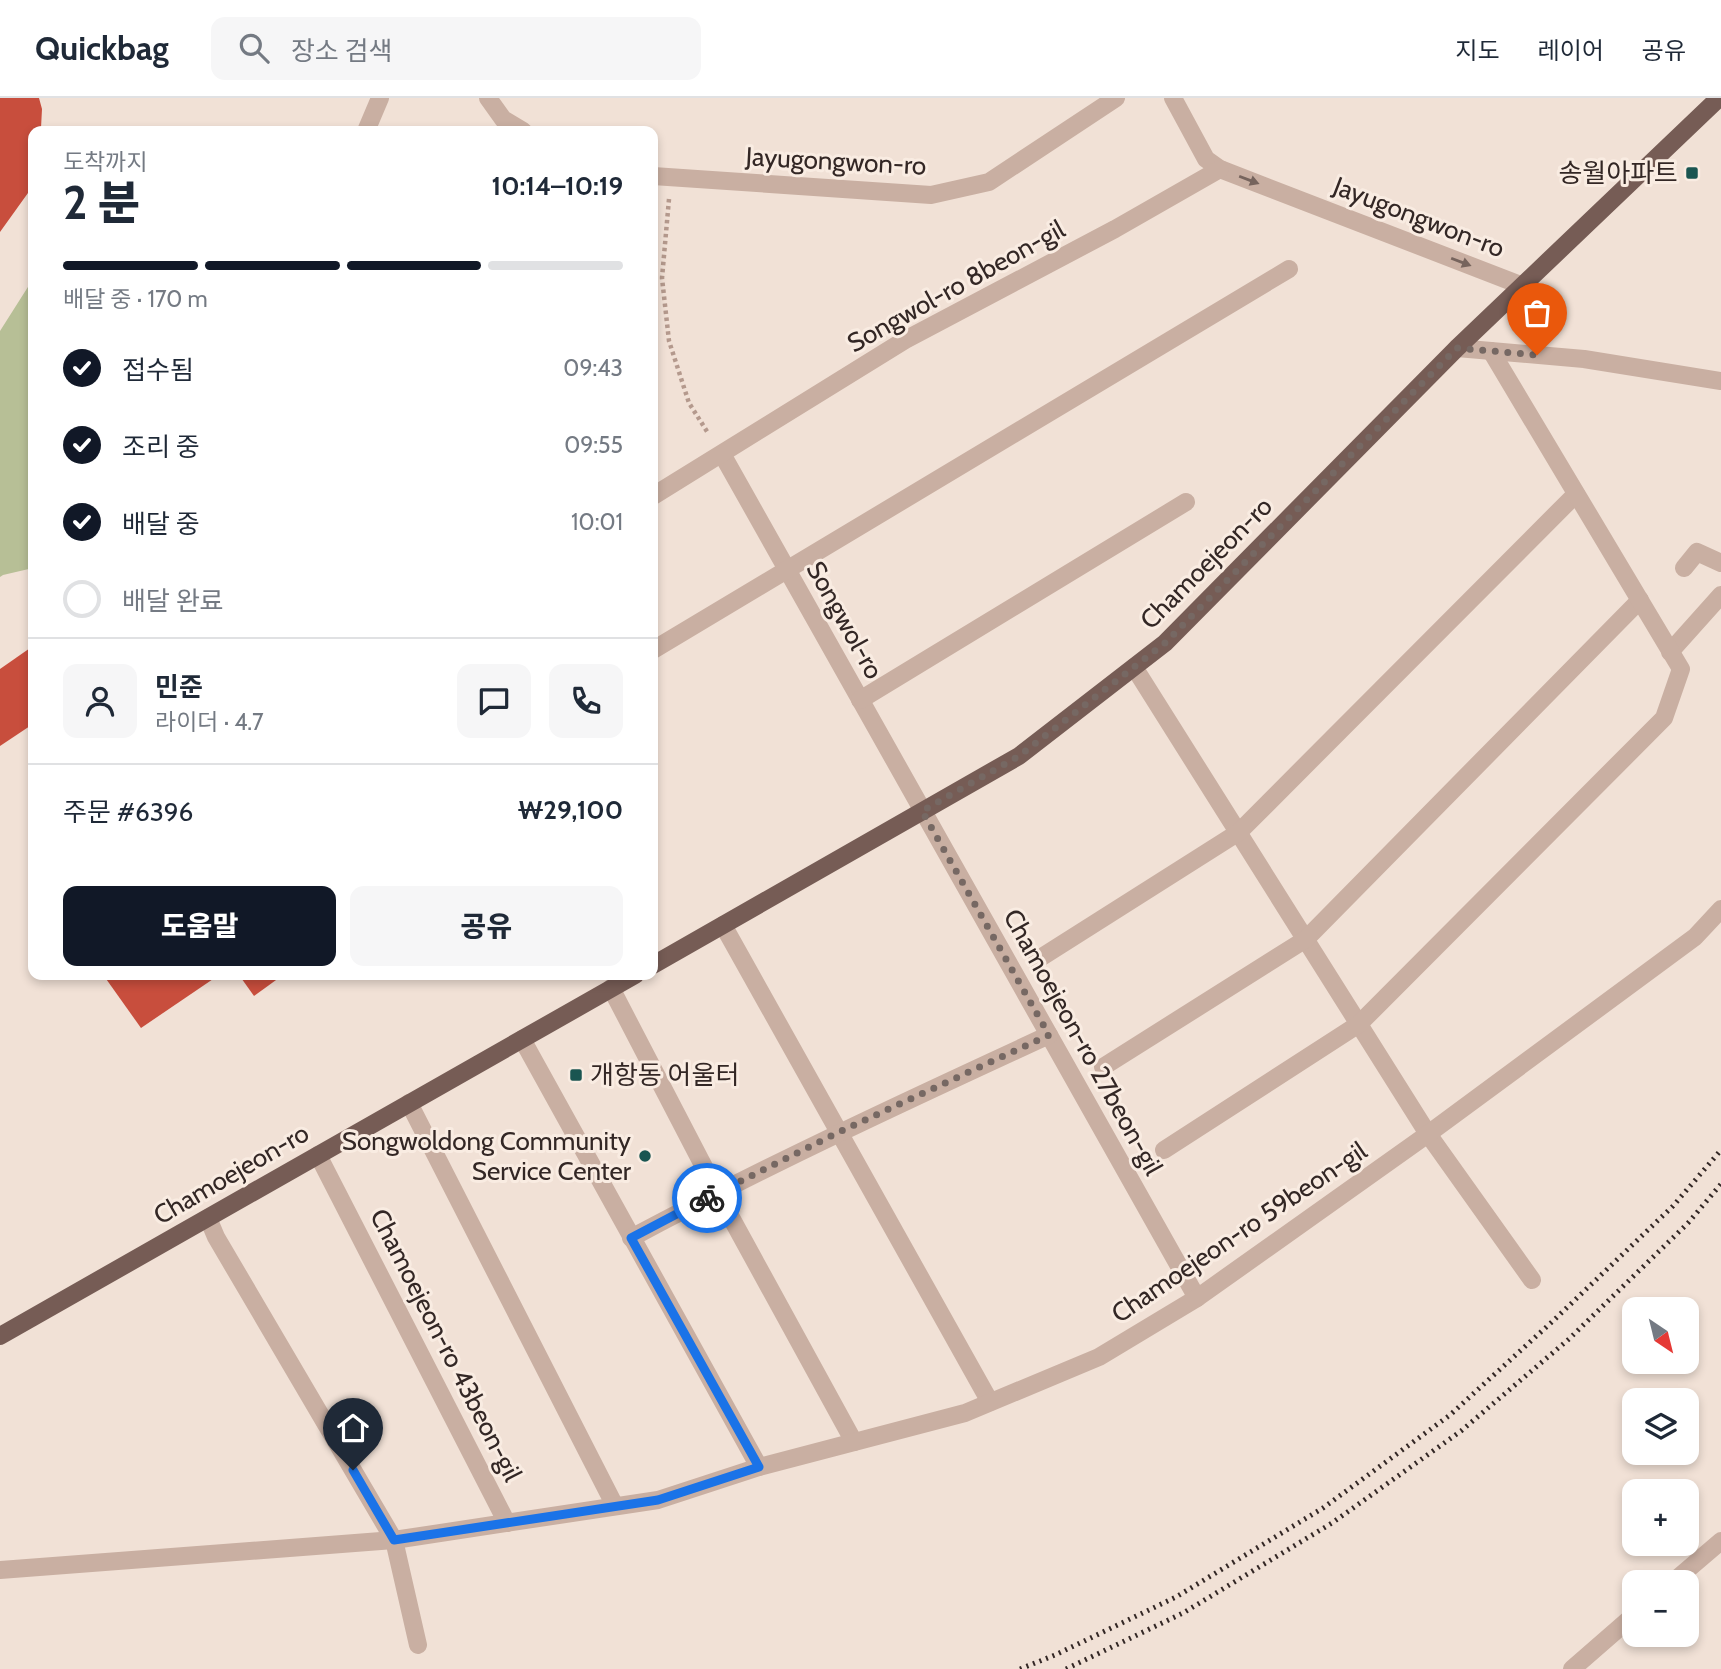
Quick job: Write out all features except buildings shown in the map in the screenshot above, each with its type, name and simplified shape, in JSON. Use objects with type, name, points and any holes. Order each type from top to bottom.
[{"type":"main road","name":"Chamoejeon-ro","points":[[658,962],[1019,756],[1165,643],[1457,348],[1718,98]]},
{"type":"main road","name":"Chamoejeon-ro","points":[[0,1336],[626,980]]},
{"type":"street","points":[[368,126],[380,98]]},
{"type":"street","points":[[488,98],[503,119],[515,126]]},
{"type":"street","name":"Jayugongwon-ro","points":[[662,176],[931,195],[989,183],[1116,98]]},
{"type":"street","name":"Jayugongwon-ro","points":[[1173,98],[1206,159],[1220,169],[1522,286]]},
{"type":"street","name":"Songwol-ro 8beon-gil","points":[[658,493],[905,340],[1115,229],[1220,169]]},
{"type":"street","points":[[658,647],[1289,269]]},
{"type":"street","points":[[1457,348],[1584,359],[1721,381]]},
{"type":"street","points":[[1164,1150],[1359,1024],[1664,718],[1681,669],[1491,351]]},
{"type":"street","name":"Songwol-ro","points":[[722,454],[922,811]]},
{"type":"street","points":[[1037,960],[1239,832],[1576,494]]},
{"type":"street","points":[[860,700],[1186,502]]},
{"type":"street","points":[[1684,568],[1697,552],[1721,563]]},
{"type":"street","points":[[1670,652],[1721,595]]},
{"type":"street","points":[[1104,1067],[1306,939],[1640,600]]},
{"type":"street","points":[[1134,667],[1428,1133],[1532,1280]]},
{"type":"street","name":"Chamoejeon-ro 27beon-gil","points":[[922,811],[1197,1298]]},
{"type":"street","name":"Chamoejeon-ro 59beon-gil","points":[[0,1570],[394,1540],[658,1500],[759,1467],[965,1413],[1099,1357],[1197,1298],[1695,937],[1721,909]]},
{"type":"street","points":[[723,925],[990,1402]]},
{"type":"street","points":[[611,989],[717,1192],[854,1442]]},
{"type":"street","points":[[631,1238],[839,1132],[1049,1035]]},
{"type":"street","points":[[522,1040],[759,1467]]},
{"type":"street","points":[[409,1103],[615,1506]]},
{"type":"street","name":"Chamoejeon-ro 43beon-gil","points":[[318,1155],[507,1523]]},
{"type":"street","points":[[208,1218],[216,1237],[394,1540],[418,1645]]},
{"type":"street","points":[[1687,1570],[1721,1541]]},
{"type":"street","points":[[1572,1669],[1622,1625]]},
{"type":"path","points":[[662,176],[662,278],[669,341],[688,403],[722,454]]},
{"type":"green space","points":[[28,287],[28,569],[0,577],[0,331]]},
{"type":"railway","points":[[1020,1669],[1176,1597],[1323,1508],[1450,1415],[1673,1206],[1721,1150]]},
{"type":"railway","points":[[1066,1669],[1183,1613],[1332,1523],[1461,1431],[1569,1339],[1688,1223],[1721,1184]]},
{"type":"way so far","points":[[707,1198],[839,1132],[1049,1035],[922,811],[1019,756],[1165,643],[1457,348],[1537,355]]},
{"type":"place","name":"송월아파트","points":[[1692,173]]},
{"type":"place","name":"개항동 어울터","points":[[576,1075]]},
{"type":"place","name":"Songwoldong Community Service Center","points":[[645,1156]]},
{"type":"route","points":[[353,1470],[394,1540],[658,1500],[759,1467],[631,1238],[707,1198]]}]
